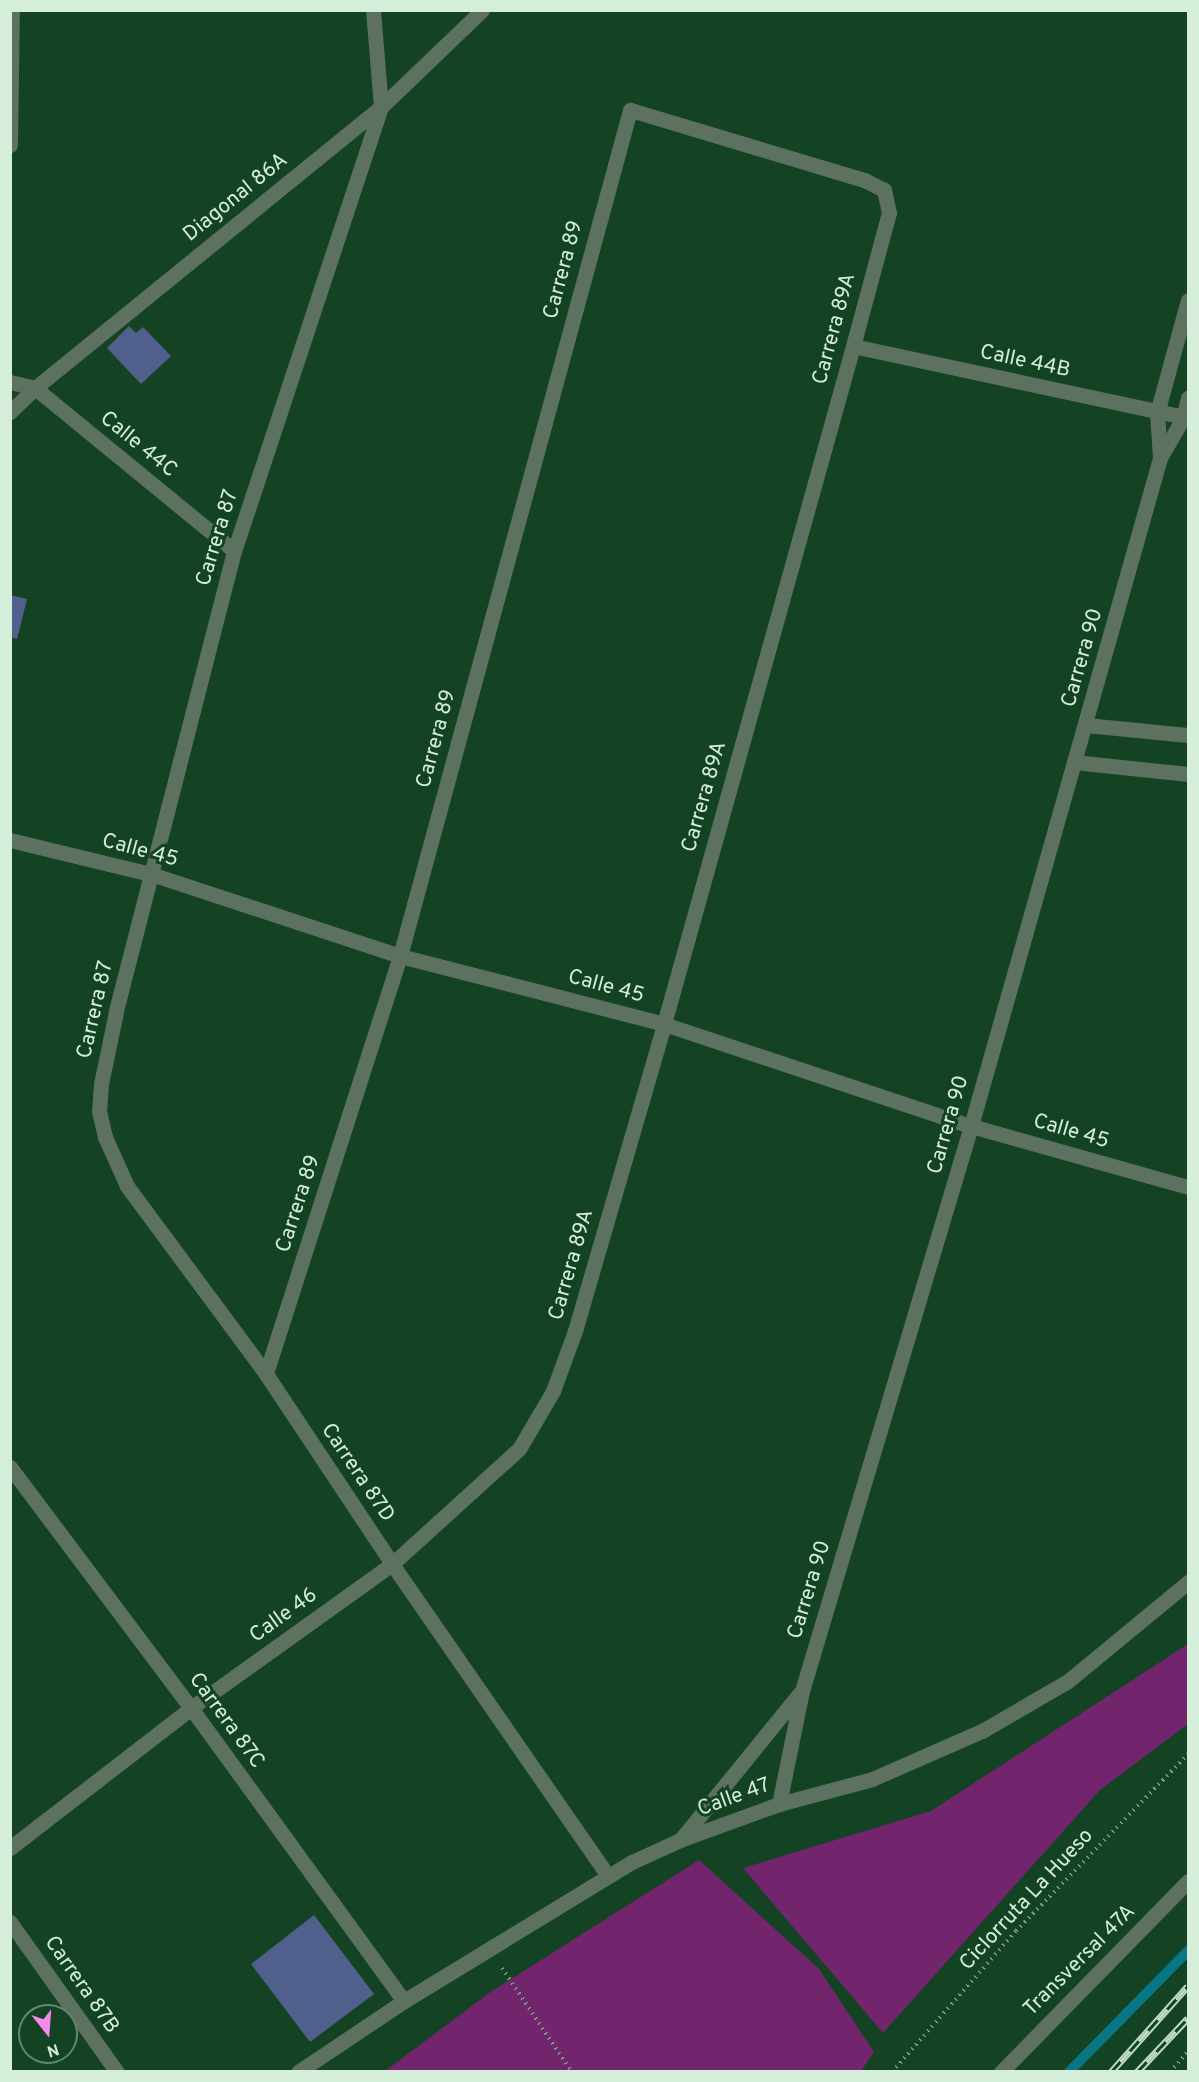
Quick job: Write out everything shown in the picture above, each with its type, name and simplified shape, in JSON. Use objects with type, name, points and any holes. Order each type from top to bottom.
[{"type":"street","points":[[10,145],[12,10]]},
{"type":"street","name":"Carrera 87","points":[[101,1084],[116,1012],[234,551],[381,107],[373,10]]},
{"type":"street","name":"Diagonal 86A","points":[[10,412],[36,388],[381,107],[482,10]]},
{"type":"street","name":"Carrera 89A","points":[[553,1391],[575,1330],[664,1024],[889,213],[884,190],[864,180],[630,110]]},
{"type":"street","name":"Carrera 89","points":[[266,1374],[400,956],[630,110]]},
{"type":"street","name":"Carrera 90","points":[[1160,458],[1158,412],[1188,300]]},
{"type":"street","name":"Calle 44B","points":[[853,346],[1186,418]]},
{"type":"street","name":"Calle 44C","points":[[10,382],[36,388],[234,551]]},
{"type":"street","name":"Carrera 90","points":[[779,1804],[802,1691],[971,1126],[1160,458],[1186,418],[1188,398]]},
{"type":"street","points":[[1086,725],[1188,735]]},
{"type":"street","points":[[1074,762],[1188,774]]},
{"type":"street","name":"Calle 45","points":[[10,840],[151,874],[400,956],[664,1024],[971,1126],[1188,1187]]},
{"type":"street","name":"Carrera 87D","points":[[101,1084],[99,1111],[105,1137],[127,1186],[266,1374],[392,1564],[608,1876]]},
{"type":"street","name":"Calle 46","points":[[10,1848],[191,1708],[392,1564],[519,1449],[553,1391]]},
{"type":"street","name":"Carrera 87C","points":[[10,1467],[191,1708],[404,2001]]},
{"type":"street","name":"Calle 47","points":[[298,2072],[404,2001],[608,1876],[680,1840],[779,1804],[872,1779],[982,1731],[1068,1681],[1188,1582]]},
{"type":"street","points":[[680,1840],[802,1691]]},
{"type":"street","name":"Transversal 47A","points":[[1001,2072],[1188,1881]]},
{"type":"street","name":"Carrera 87B","points":[[10,1922],[117,2072]]},
{"type":"path","name":"Ciclorruta La Hueso","points":[[892,2072],[1016,1930],[1188,1754]]},
{"type":"path","points":[[490,1949],[572,2072]]},
{"type":"path","points":[[1170,2072],[1188,2051]]},
{"type":"shaded area","points":[[1188,1644],[1188,1724],[1100,1790],[883,2033],[743,1868],[931,1811]]},
{"type":"shaded area","points":[[699,1860],[819,1969],[874,2052],[861,2071],[385,2071],[489,1993]]},
{"type":"building","points":[[129,326],[136,333],[143,327],[171,356],[141,384],[107,348]]},
{"type":"building","points":[[10,595],[27,599],[17,639],[10,637]]},
{"type":"building","points":[[314,1915],[374,1994],[310,2042],[251,1964]]},
{"type":"waterway","points":[[1069,2072],[1188,1951]]},
{"type":"railway","points":[[1111,2072],[1188,1986]]},
{"type":"railway","points":[[1137,2072],[1188,2018]]}]
